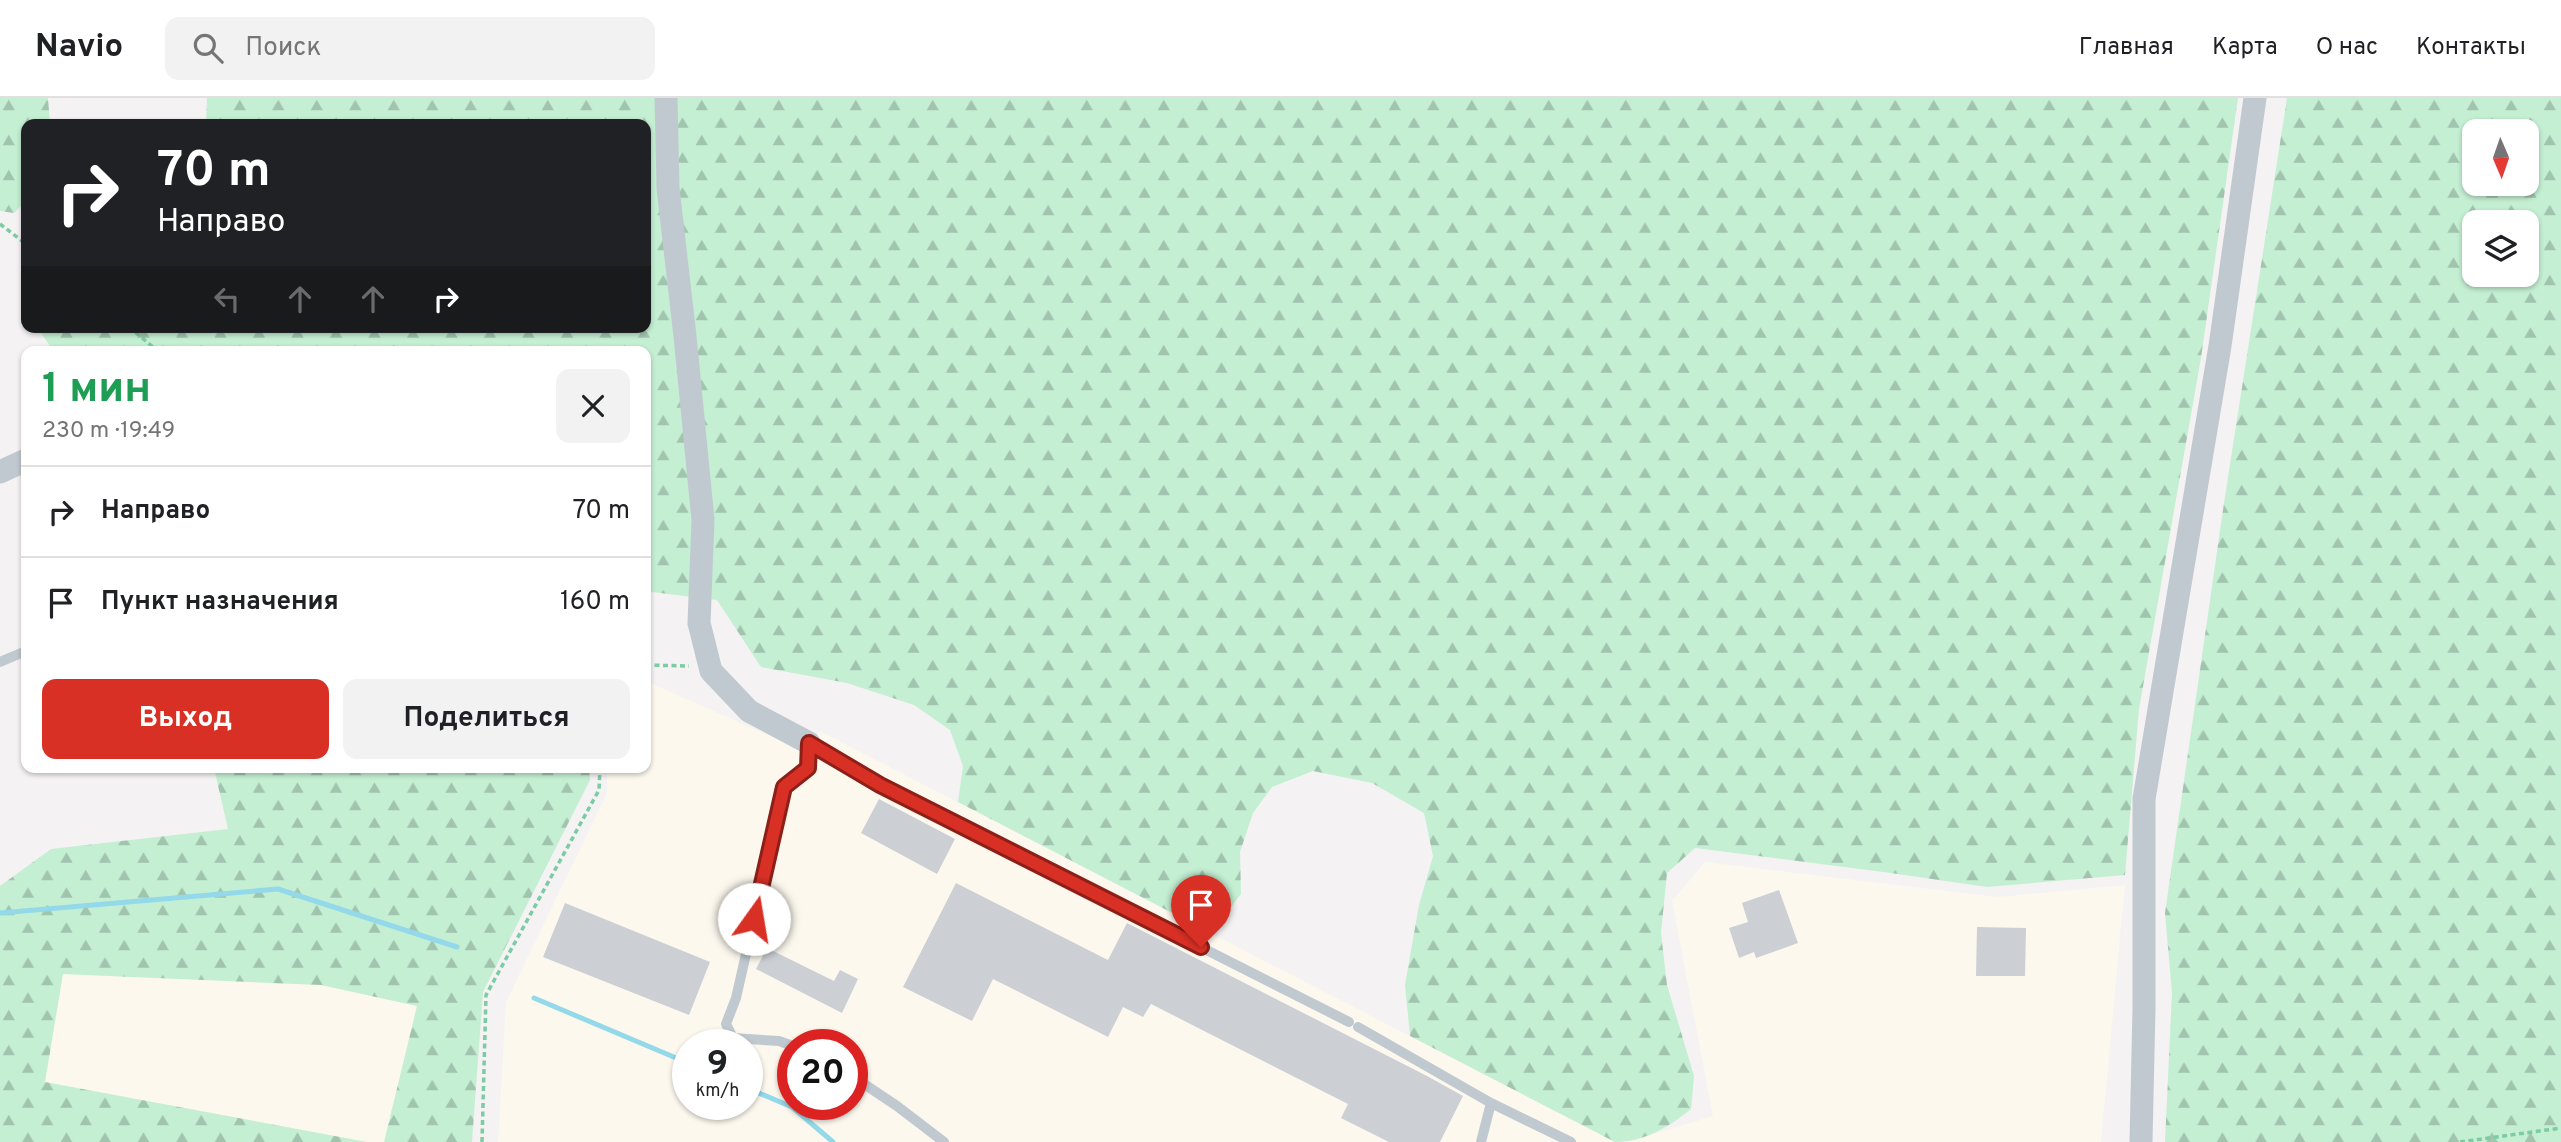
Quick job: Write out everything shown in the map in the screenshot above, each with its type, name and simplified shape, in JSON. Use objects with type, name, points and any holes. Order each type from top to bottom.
[{"type":"street","points":[[666,98],[668,188],[703,520],[699,623],[711,671],[748,711],[809,743]]},
{"type":"street","points":[[2141,1142],[2144,799],[2220,346],[2255,98]]},
{"type":"street","points":[[0,472],[21,462]]},
{"type":"lane","points":[[0,662],[21,653]]},
{"type":"lane","points":[[777,1041],[733,1038],[726,1024],[736,998],[784,787],[808,768],[809,743],[880,785],[1353,1025],[1491,1103],[1571,1142]]},
{"type":"lane","points":[[868,1087],[944,1142]]},
{"type":"lane","points":[[1481,1142],[1491,1103]]},
{"type":"path","points":[[0,224],[21,240]]},
{"type":"path","points":[[137,333],[152,346]]},
{"type":"path","points":[[651,665],[699,666],[711,671]]},
{"type":"path","points":[[482,1142],[486,995],[599,790],[600,773]]},
{"type":"path","points":[[2460,1142],[2561,1128]]},
{"type":"shaded area","points":[[651,683],[775,738],[809,743],[820,731],[1615,1142],[498,1142],[506,1002],[607,793],[607,773],[651,773]]},
{"type":"shaded area","points":[[1705,862],[1998,897],[2125,885],[2101,1142],[1627,1142],[1713,1116],[1672,901]]},
{"type":"shaded area","points":[[62,974],[321,985],[417,1006],[384,1142],[367,1142],[44,1082]]},
{"type":"green space","points":[[0,98],[48,98],[50,119],[21,119],[21,206],[14,213],[0,211]]},
{"type":"green space","points":[[207,98],[2238,98],[2201,358],[2139,709],[2125,875],[1987,887],[1695,848],[1667,873],[1661,933],[1667,985],[1694,1076],[1691,1109],[1656,1132],[1615,1142],[1410,1036],[1405,985],[1419,905],[1433,856],[1424,813],[1372,783],[1313,771],[1272,787],[1253,813],[1240,852],[1241,894],[1211,933],[958,802],[963,766],[950,730],[914,705],[847,683],[761,667],[717,600],[651,592],[651,346],[50,346],[41,333],[651,333],[651,119],[206,119]]},
{"type":"green space","points":[[2287,98],[2561,98],[2561,1142],[2165,1142],[2172,993],[2165,913],[2224,503]]},
{"type":"green space","points":[[215,773],[589,773],[590,780],[483,992],[472,1142],[384,1142],[417,1006],[321,985],[63,974],[45,1082],[367,1142],[0,1142],[0,886],[51,849],[228,829]]},
{"type":"building","points":[[879,799],[955,839],[937,874],[861,833]]},
{"type":"building","points":[[956,883],[1108,960],[1127,923],[1463,1096],[1440,1142],[1389,1142],[1341,1118],[1348,1104],[1151,1004],[1143,1017],[1123,1007],[1108,1037],[993,979],[972,1021],[903,987]]},
{"type":"building","points":[[1779,890],[1798,943],[1756,958],[1754,952],[1739,958],[1729,928],[1748,922],[1742,903]]},
{"type":"building","points":[[565,903],[710,962],[689,1015],[543,957]]},
{"type":"building","points":[[1977,927],[2026,928],[2025,976],[1976,976]]},
{"type":"building","points":[[767,948],[834,981],[840,970],[858,979],[842,1013],[756,969]]},
{"type":"waterway","points":[[0,913],[278,889],[457,947]]},
{"type":"waterway","points":[[534,998],[672,1056]]},
{"type":"waterway","points":[[763,1095],[792,1107],[833,1142]]},
{"type":"route","points":[[754,919],[784,787],[808,768],[809,743],[880,785],[1201,947]]}]
